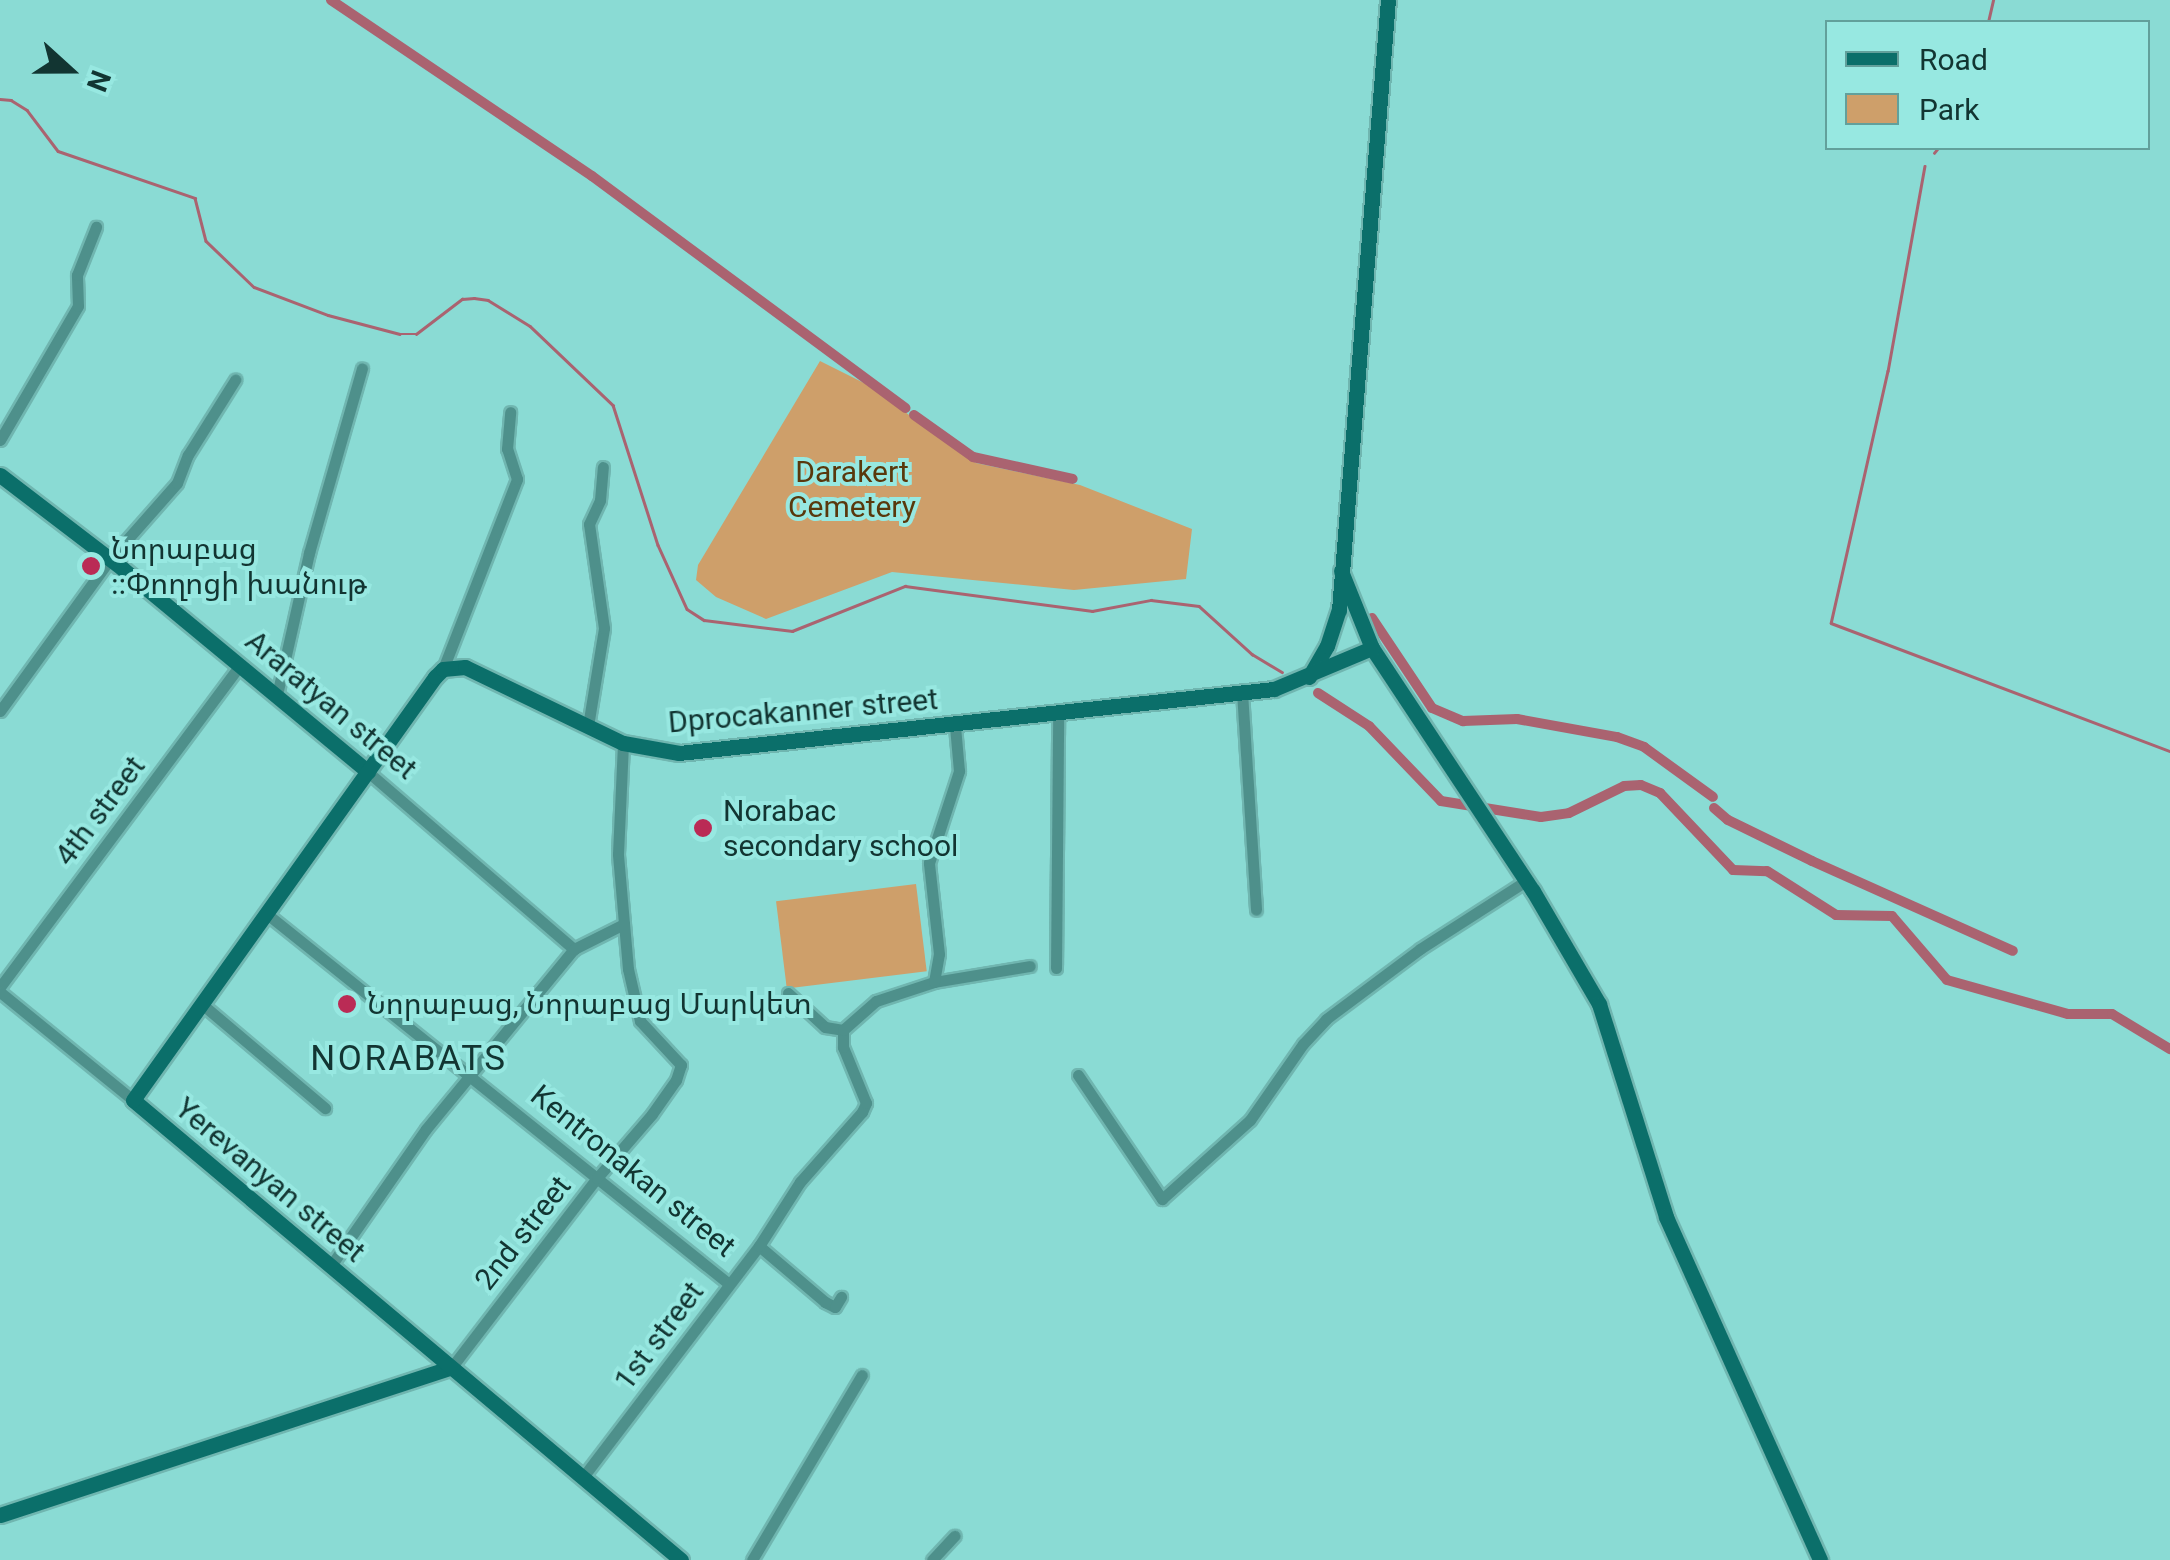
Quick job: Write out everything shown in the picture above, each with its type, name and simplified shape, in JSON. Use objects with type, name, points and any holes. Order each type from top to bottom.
[{"type":"main road","points":[[1309,676],[1327,646],[1338,610],[1387,5]]},
{"type":"main road","name":"Araratyan street","points":[[0,474],[240,664],[368,772]]},
{"type":"main road","points":[[1341,571],[1372,648],[1526,882],[1599,1004],[1666,1217],[1820,1560]]},
{"type":"main road","name":"Dprocakanner street","points":[[443,668],[465,667],[480,673],[623,743],[679,753],[1274,689],[1372,648]]},
{"type":"main road","points":[[368,772],[443,668]]},
{"type":"main road","name":"Yerevanyan street","points":[[368,772],[133,1100],[681,1560]]},
{"type":"main road","points":[[0,1515],[451,1368]]},
{"type":"street","points":[[0,440],[78,306],[77,275],[96,227]]},
{"type":"street","points":[[276,695],[309,553],[362,368]]},
{"type":"street","points":[[0,711],[110,559],[177,483],[188,454],[234,380]]},
{"type":"street","points":[[443,668],[517,478],[507,449],[510,412]]},
{"type":"street","points":[[588,726],[604,628],[590,524],[600,500],[603,467]]},
{"type":"street","name":"4th street","points":[[0,990],[240,664]]},
{"type":"street","points":[[1242,692],[1256,910]]},
{"type":"street","points":[[1056,968],[1058,714]]},
{"type":"street","points":[[934,982],[938,954],[929,863],[959,771],[955,726]]},
{"type":"street","name":"2nd street","points":[[451,1368],[597,1178],[652,1114],[681,1065],[640,1021],[624,924],[618,854],[623,743]]},
{"type":"street","name":"Araratyan street","points":[[368,772],[574,950]]},
{"type":"street","points":[[1078,1075],[1162,1199],[1250,1120],[1302,1044],[1326,1019],[1420,950],[1526,882]]},
{"type":"street","name":"Kentronakan street","points":[[266,914],[730,1284]]},
{"type":"street","points":[[330,1267],[470,1074],[574,950],[624,924]]},
{"type":"street","points":[[788,993],[824,1027],[843,1030],[876,1001],[934,982],[1030,966]]},
{"type":"street","points":[[0,990],[133,1100]]},
{"type":"street","points":[[203,1006],[325,1108]]},
{"type":"street","name":"1st street","points":[[583,1477],[759,1246],[800,1182],[862,1112],[866,1103],[843,1047],[843,1030]]},
{"type":"street","points":[[759,1246],[825,1302],[835,1307],[842,1296]]},
{"type":"street","points":[[752,1560],[862,1375]]},
{"type":"street","points":[[932,1560],[954,1536]]},
{"type":"green space","name":"Darakert Cemetery","points":[[820,361],[866,384],[976,463],[1080,485],[1192,529],[1186,579],[1074,590],[892,572],[766,619],[716,597],[696,580],[698,565]]},
{"type":"green space","points":[[916,884],[927,971],[787,989],[776,901]]},
{"type":"waterway","points":[[331,0],[592,176],[905,408]]},
{"type":"waterway","points":[[1988,20],[1993,0]]},
{"type":"waterway","points":[[0,99],[11,100],[27,110],[58,151],[195,198],[206,241],[254,287],[328,315],[400,334],[416,334],[462,299],[474,298],[488,300],[530,326],[613,405],[658,545],[687,609],[704,620],[792,631],[905,586],[1092,611],[1151,600],[1199,606],[1252,654],[1282,672]]},
{"type":"waterway","points":[[1925,166],[1888,371],[1831,623],[2170,751]]},
{"type":"waterway","points":[[914,415],[973,457],[1073,479]]},
{"type":"waterway","points":[[1372,618],[1432,708],[1463,721],[1517,719],[1617,737],[1644,747],[1713,797]]},
{"type":"waterway","points":[[1318,693],[1369,726],[1441,801],[1541,817],[1569,813],[1624,786],[1641,785],[1660,793],[1733,870],[1767,871],[1836,915],[1892,916],[1947,980],[2068,1014],[2112,1014],[2170,1049]]},
{"type":"waterway","points":[[1714,808],[1728,820],[1812,861],[2013,951]]},
{"type":"place","name":"Նորաբաց ։։Փողոցի խանութ","points":[[91,566]]},
{"type":"place","name":"Norabac secondary school","points":[[703,828]]},
{"type":"place","name":"Նորաբաց, Նորաբաց Մարկետ","points":[[347,1004]]},
{"type":"district","name":"NORABATS","points":[[409,1059]]}]
